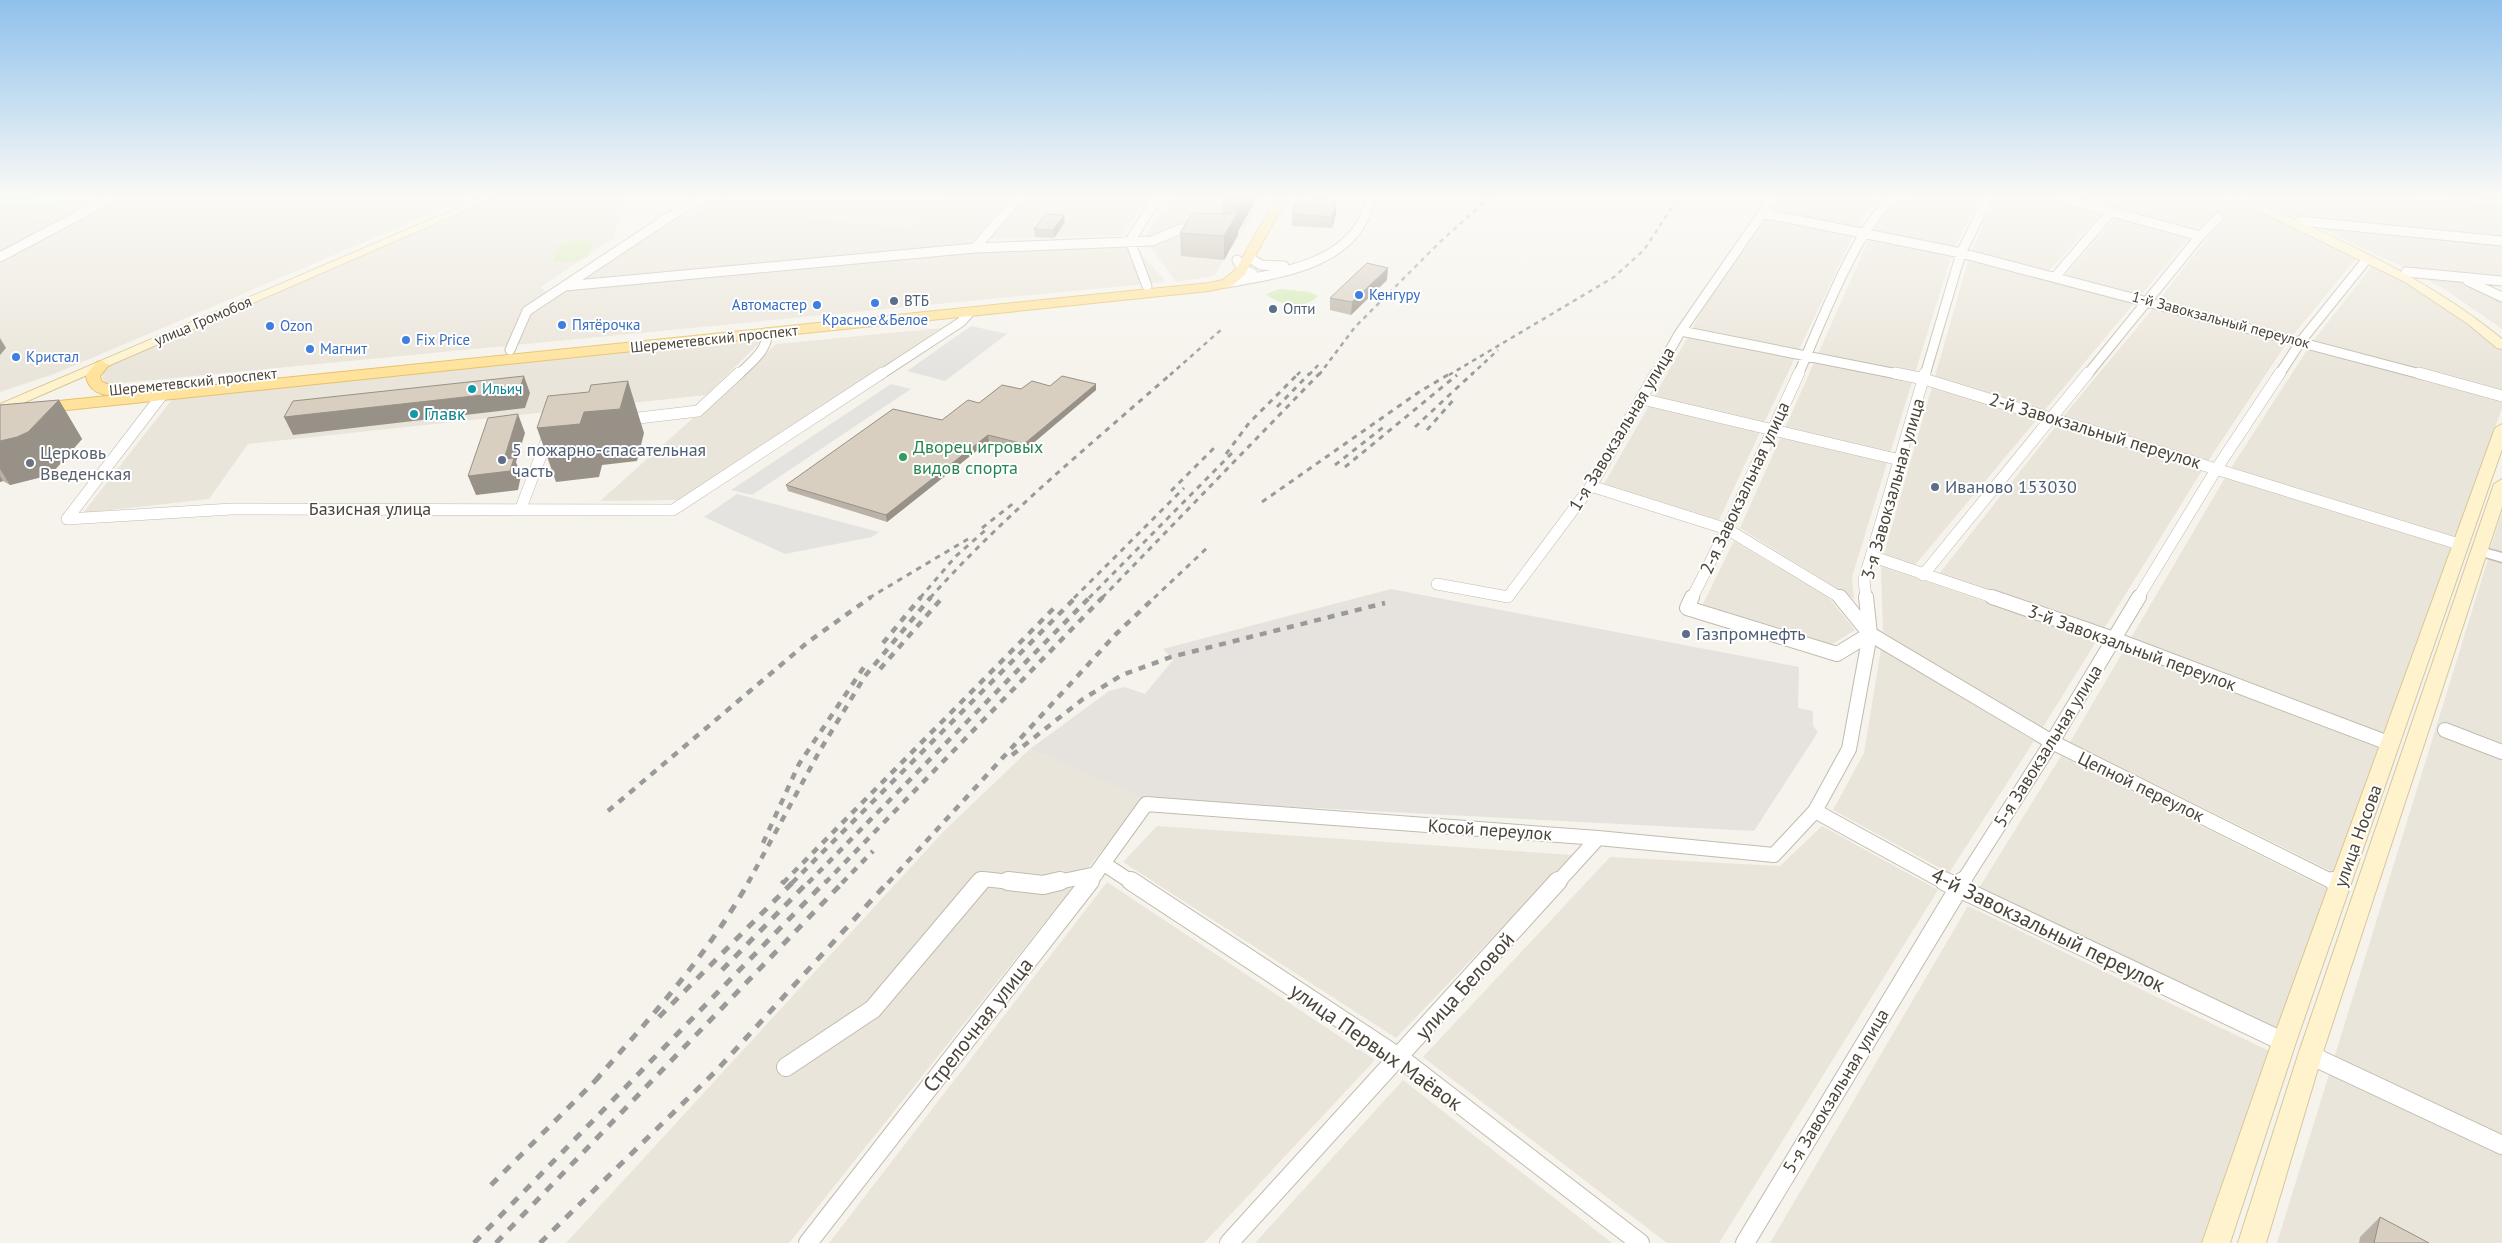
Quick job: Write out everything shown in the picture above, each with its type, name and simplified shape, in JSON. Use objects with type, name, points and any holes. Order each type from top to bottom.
[{"type":"main road","name":"улица Громобоя","points":[[0,402],[344,256]]},
{"type":"main road","name":"улица Громобоя","points":[[0,410],[355,256]]},
{"type":"main road","points":[[1236,269],[1242,256]]},
{"type":"main road","points":[[1236,269],[1244,256]]},
{"type":"main road","points":[[2361,256],[2401,273],[2432,291],[2472,318],[2502,344]]},
{"type":"main road","points":[[2366,256],[2455,300],[2484,318],[2502,334]]},
{"type":"main road","name":"Шереметевский проспект","points":[[0,402],[383,368],[968,308],[1147,286],[1236,269]]},
{"type":"main road","name":"Шереметевский проспект","points":[[968,308],[1158,293],[1236,269]]},
{"type":"main road","name":"Шереметевский проспект","points":[[0,410],[162,395],[383,368],[510,350],[768,329]]},
{"type":"main road","points":[[102,365],[93,375],[93,382],[97,386],[112,391]]},
{"type":"main road","name":"улица Носова","points":[[2252,1243],[2310,1055],[2412,752],[2471,548],[2502,428]]},
{"type":"main road","name":"улица Носова","points":[[2216,1243],[2284,1042],[2392,744],[2471,548],[2502,484]]},
{"type":"main road","points":[[2392,744],[2412,752]]},
{"type":"main road","points":[[2340,886],[2362,897]]},
{"type":"main road","points":[[2284,1042],[2310,1055]]},
{"type":"street","points":[[510,350],[527,310],[610,256]]},
{"type":"street","points":[[565,286],[889,256]]},
{"type":"street","points":[[1136,256],[1147,286]]},
{"type":"street","points":[[1236,269],[1263,276],[1281,273],[1322,256]]},
{"type":"street","name":"1-я Завокзальная улица","points":[[1437,584],[1508,597],[1591,486],[1681,331],[1732,256]]},
{"type":"street","name":"2-я Завокзальная улица","points":[[1853,256],[1727,529],[1687,608],[1837,654],[1870,634]]},
{"type":"street","name":"3-я Завокзальная улица","points":[[1815,811],[1849,749],[1870,634],[1864,580],[1960,256]]},
{"type":"street","name":"1-й Завокзальный переулок","points":[[1973,256],[2301,341],[2502,396]]},
{"type":"street","points":[[2054,277],[2072,256]]},
{"type":"street","points":[[1923,575],[2184,256]]},
{"type":"street","name":"5-я Завокзальная улица","points":[[1745,1243],[1958,889],[2052,742],[2217,468],[2301,341],[2367,259]]},
{"type":"street","points":[[1236,269],[1254,263],[1272,267],[1313,261]]},
{"type":"street","points":[[1236,269],[1263,276]]},
{"type":"street","points":[[2401,273],[2502,282]]},
{"type":"street","points":[[2459,277],[2502,297]]},
{"type":"street","name":"Базисная улица","points":[[162,395],[67,520],[232,509],[521,508],[673,510],[961,322],[968,308]]},
{"type":"street","points":[[610,421],[698,411],[761,353],[767,343],[768,329]]},
{"type":"street","name":"2-й Завокзальный переулок","points":[[1681,331],[1924,379],[2049,419],[2217,468],[2502,558]]},
{"type":"street","points":[[1642,399],[1900,460]]},
{"type":"street","points":[[521,508],[551,428],[561,426]]},
{"type":"street","points":[[1591,486],[1727,529],[1838,595],[1870,634]]},
{"type":"street","name":"3-й Завокзальный переулок","points":[[1871,556],[2114,639],[2392,744]]},
{"type":"street","name":"Цепной переулок","points":[[1870,634],[2052,742],[2340,886]]},
{"type":"street","points":[[2444,730],[2502,752]]},
{"type":"street","name":"Косой переулок","points":[[1146,804],[1598,838],[1774,855],[1815,811]]},
{"type":"street","name":"Стрелочная улица","points":[[808,1243],[1100,869],[1146,804]]},
{"type":"street","name":"4-й Завокзальный переулок","points":[[1815,811],[1958,889],[2284,1042]]},
{"type":"street","name":"улица Беловой","points":[[1230,1243],[1598,838]]},
{"type":"street","points":[[786,1067],[873,1009],[978,882],[983,879],[1043,885],[1100,869]]},
{"type":"street","name":"улица Первых Маёвок","points":[[1100,869],[1400,1058],[1640,1243]]},
{"type":"street","points":[[2310,1055],[2502,1146]]},
{"type":"shaded area","points":[[0,256],[332,256],[54,374],[0,392]]},
{"type":"shaded area","points":[[354,256],[587,256],[541,287],[546,292],[922,256],[1143,256],[1166,282],[106,384],[103,379],[102,368],[113,361]]},
{"type":"shaded area","points":[[619,256],[884,256],[581,282]]},
{"type":"shaded area","points":[[1157,256],[1227,256],[1214,276],[1176,282]]},
{"type":"shaded area","points":[[1740,256],[1844,256],[1764,423],[1654,397],[1706,304]]},
{"type":"shaded area","points":[[1862,256],[1951,256],[1890,453],[1785,428]]},
{"type":"shaded area","points":[[1986,256],[2062,256],[2048,272]]},
{"type":"shaded area","points":[[2082,256],[2173,256],[2141,295],[2065,276]]},
{"type":"shaded area","points":[[2193,256],[2358,256],[2293,335],[2159,300]]},
{"type":"shaded area","points":[[2380,256],[2502,256],[2502,278],[2405,268]]},
{"type":"shaded area","points":[[1969,258],[2136,301],[1915,565],[1884,554]]},
{"type":"shaded area","points":[[2374,264],[2428,291],[2502,349],[2502,392],[2313,341]]},
{"type":"shaded area","points":[[2419,275],[2457,280],[2502,301],[2502,329],[2449,292]]},
{"type":"shaded area","points":[[2155,306],[2288,341],[2208,461],[2062,418]]},
{"type":"shaded area","points":[[971,326],[1007,334],[945,381],[907,371]]},
{"type":"shaded area","points":[[941,328],[681,500],[600,501],[776,344]]},
{"type":"shaded area","points":[[770,333],[706,395],[248,444],[209,499],[83,513],[177,393]]},
{"type":"shaded area","points":[[2309,347],[2502,400],[2502,408],[2455,538],[2231,468]]},
{"type":"shaded area","points":[[891,384],[911,389],[752,495],[731,490]]},
{"type":"shaded area","points":[[1649,406],[1760,432],[1719,520],[1604,484]]},
{"type":"shaded area","points":[[2056,426],[2203,469],[2104,629],[1939,574]]},
{"type":"shaded area","points":[[1781,437],[1887,463],[1852,577],[1854,599],[1740,528]]},
{"type":"shaded area","points":[[2226,476],[2452,548],[2383,734],[2131,638]]},
{"type":"shaded area","points":[[737,494],[879,532],[872,537],[785,554],[704,517]]},
{"type":"shaded area","points":[[2502,512],[2502,554],[2490,550]]},
{"type":"shaded area","points":[[1734,541],[1829,598],[1855,630],[1831,645],[1702,606]]},
{"type":"shaded area","points":[[2488,559],[2502,563],[2502,1243],[2277,1243]]},
{"type":"shaded area","points":[[1881,566],[2097,640],[2043,727],[1883,632]]},
{"type":"shaded area","points":[[1391,589],[1799,667],[1798,708],[1813,711],[1813,726],[1818,732],[1754,831],[1143,799],[1030,749],[1109,691],[1125,687],[1145,694],[1173,660],[1163,649]]},
{"type":"shaded area","points":[[1881,649],[2034,741],[1949,873],[1833,810],[1864,753]]},
{"type":"shaded area","points":[[2124,650],[2378,748],[2333,872],[2070,742]]},
{"type":"shaded area","points":[[1030,749],[1143,799],[789,1243],[566,1243],[945,830]]},
{"type":"shaded area","points":[[2061,756],[2327,889],[2277,1029],[1979,888]]},
{"type":"shaded area","points":[[1157,826],[1572,855],[1396,1038],[1123,862]]},
{"type":"shaded area","points":[[1822,826],[1938,890],[1719,1243],[1667,1243],[1423,1057],[1610,857],[1780,866]]},
{"type":"shaded area","points":[[1107,882],[1375,1060],[1204,1243],[829,1243]]},
{"type":"shaded area","points":[[1968,906],[2269,1051],[2201,1243],[1770,1243]]},
{"type":"shaded area","points":[[1403,1080],[1612,1243],[1255,1243]]},
{"type":"green space","points":[[555,256],[588,256],[579,260],[553,260]]},
{"type":"green space","points":[[1280,289],[1309,292],[1318,296],[1306,303],[1292,305],[1285,304],[1266,294]]},
{"type":"building","points":[[1367,263],[1388,268],[1352,302],[1330,298]]},
{"type":"building","points":[[524,376],[519,391],[284,417],[293,401]]},
{"type":"building","name":"Дворец игровых видов спорта","points":[[1062,376],[1096,384],[1024,444],[988,435],[886,515],[786,485],[893,409],[942,420],[968,400],[979,403],[1002,385],[1021,389],[1032,381],[1050,386]]},
{"type":"building","points":[[628,381],[620,409],[584,412],[580,424],[537,428],[548,396],[589,392],[591,385]]},
{"type":"building","points":[[59,400],[28,432],[0,441],[0,405]]},
{"type":"building","points":[[518,414],[504,459],[514,458],[510,471],[468,476],[488,418]]},
{"type":"building","points":[[2380,1217],[2429,1243],[2374,1243]]},
{"type":"railway","points":[[1319,375],[1355,327],[1426,256]]},
{"type":"railway","points":[[1449,375],[1614,277],[1637,256]]},
{"type":"railway","points":[[1170,375],[1223,328]]},
{"type":"railway","points":[[1471,375],[1498,350]]},
{"type":"railway","points":[[1309,375],[1319,364]]},
{"type":"railway","points":[[1226,454],[1249,423],[1303,369]]},
{"type":"railway","points":[[930,598],[1017,510],[1172,373]]},
{"type":"railway","points":[[1277,407],[1310,373]]},
{"type":"railway","points":[[1102,598],[1320,373]]},
{"type":"railway","points":[[1262,502],[1419,392],[1451,373]]},
{"type":"railway","points":[[1415,427],[1473,373]]},
{"type":"railway","points":[[1345,467],[1457,375]]},
{"type":"railway","points":[[1427,430],[1456,397]]},
{"type":"railway","points":[[1335,465],[1386,425]]},
{"type":"railway","points":[[1171,491],[1215,447]]},
{"type":"railway","points":[[1089,598],[1235,450]]},
{"type":"railway","points":[[1074,598],[1184,488]]},
{"type":"railway","points":[[982,528],[1015,502]]},
{"type":"railway","points":[[920,598],[956,556],[989,527]]},
{"type":"railway","points":[[869,598],[968,539]]},
{"type":"railway","points":[[1154,598],[1207,548]]},
{"type":"railway","points":[[608,811],[808,642],[871,597]]},
{"type":"railway","points":[[883,643],[921,597]]},
{"type":"railway","points":[[748,883],[819,752],[865,676],[931,597]]},
{"type":"railway","points":[[792,883],[1076,597]]},
{"type":"railway","points":[[808,883],[1090,597]]},
{"type":"railway","points":[[825,883],[1103,597]]},
{"type":"railway","points":[[888,883],[1116,634],[1155,597]]},
{"type":"railway","points":[[880,669],[942,598]]},
{"type":"railway","points":[[1012,755],[1083,699],[1122,675],[1171,657],[1385,603]]},
{"type":"railway","points":[[783,883],[1056,606]]},
{"type":"railway","points":[[763,843],[799,764],[866,664]]},
{"type":"railway","points":[[842,883],[873,851]]},
{"type":"railway","points":[[595,1081],[657,1010],[697,960],[749,881]]},
{"type":"railway","points":[[659,1017],[794,881]]},
{"type":"railway","points":[[722,970],[809,881]]},
{"type":"railway","points":[[474,1243],[826,881]]},
{"type":"railway","points":[[496,1243],[844,881]]},
{"type":"railway","points":[[540,1243],[716,1071],[889,881]]},
{"type":"railway","points":[[595,1081],[600,1076]]},
{"type":"railway","points":[[491,1185],[595,1081]]},
{"type":"place","name":"Кенгуру","points":[[1359,295]]},
{"type":"place","name":"ВТБ","points":[[894,301]]},
{"type":"place","name":"Красное&Белое","points":[[875,303]]},
{"type":"place","name":"Автомастер","points":[[817,305]]},
{"type":"place","name":"Опти","points":[[1273,309]]},
{"type":"place","name":"Пятёрочка","points":[[562,325]]},
{"type":"place","name":"Ozon","points":[[270,326]]},
{"type":"place","name":"Fix Price","points":[[406,340]]},
{"type":"place","name":"Магнит","points":[[310,349]]},
{"type":"place","name":"Кристал","points":[[16,357]]},
{"type":"place","name":"Ильич","points":[[472,389]]},
{"type":"place","name":"Главк","points":[[414,414]]},
{"type":"place","name":"Дворец игровых видов спорта","points":[[903,457]]},
{"type":"place","name":"5 пожарно-спасательная часть","points":[[502,460]]},
{"type":"place","name":"Церковь Введенская","points":[[30,463]]},
{"type":"place","name":"Иваново 153030","points":[[1935,487]]},
{"type":"place","name":"Газпромнефть","points":[[1686,634]]}]
